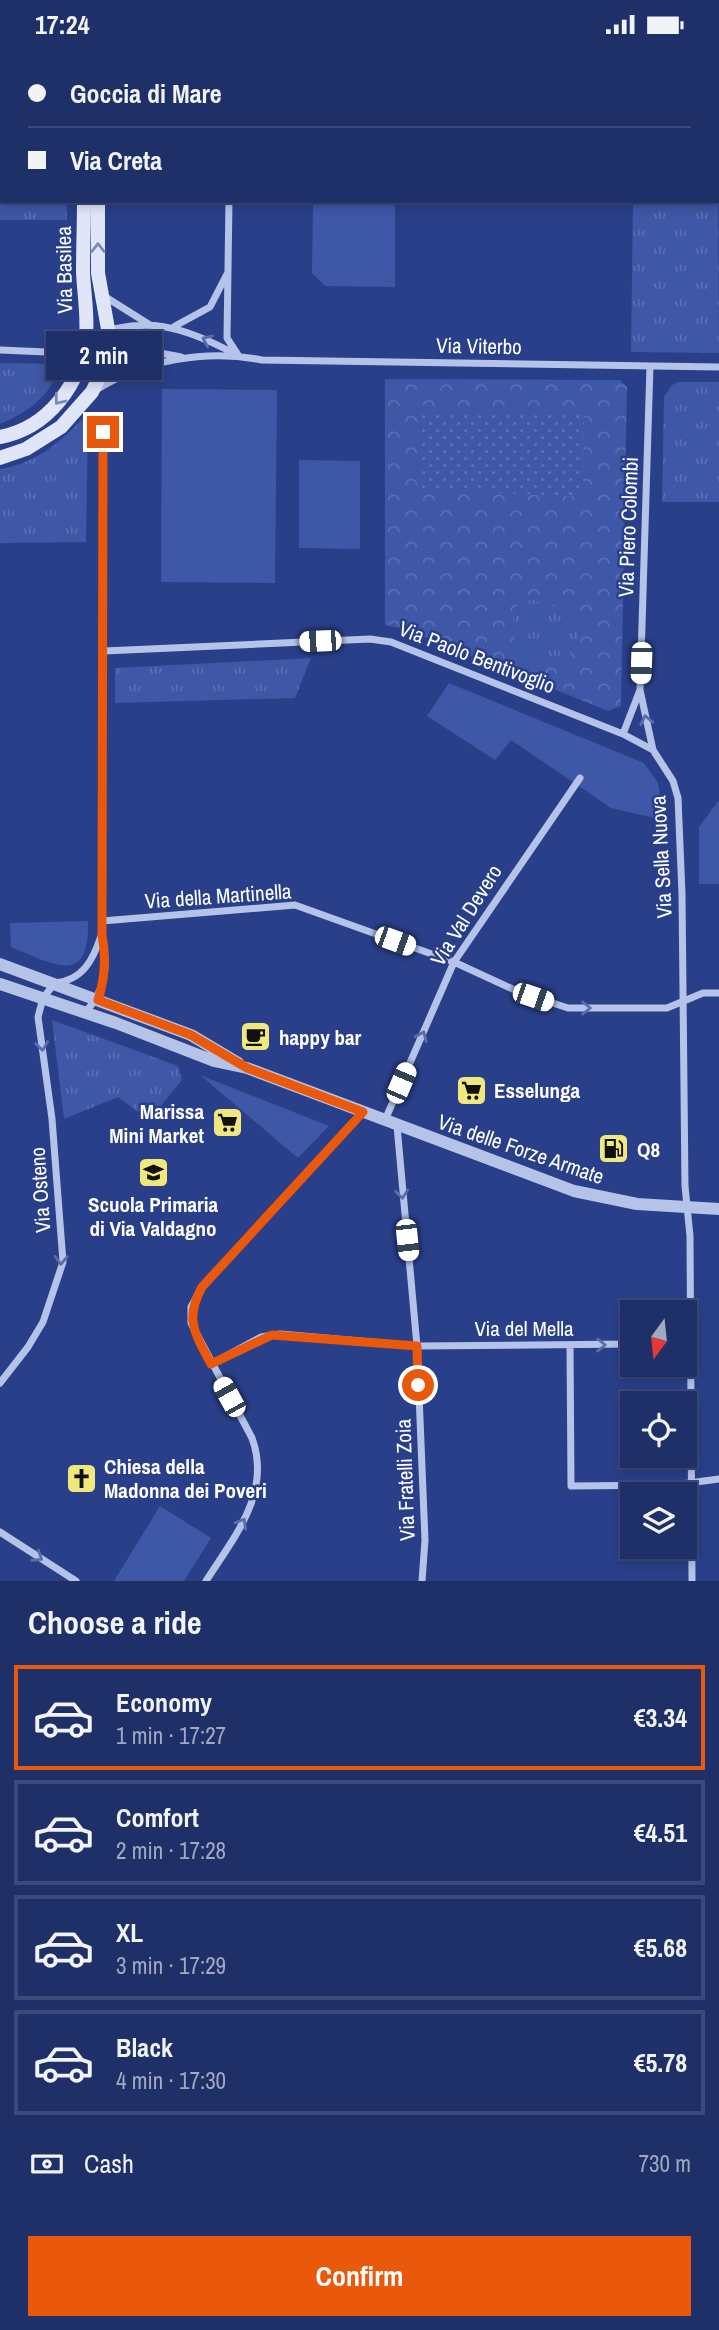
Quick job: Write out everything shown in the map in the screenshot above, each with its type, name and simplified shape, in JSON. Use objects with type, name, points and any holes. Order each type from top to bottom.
[{"type":"main road","name":"Via Basilea","points":[[84,203],[86,339]]},
{"type":"main road","name":"Via Basilea","points":[[98,203],[101,294],[108,336]]},
{"type":"main road","points":[[0,458],[44,440],[61,427],[92,393],[103,369],[108,336]]},
{"type":"main road","points":[[0,437],[30,426],[48,414],[73,380],[86,339]]},
{"type":"street","points":[[229,203],[227,338],[238,356]]},
{"type":"street","points":[[176,326],[211,307],[229,270]]},
{"type":"street","name":"Via Viterbo","points":[[101,294],[151,325]]},
{"type":"street","name":"Via Viterbo","points":[[108,336],[151,325],[176,326],[238,356]]},
{"type":"street","name":"Via Basilea","points":[[86,339],[108,336]]},
{"type":"street","name":"Via Basilea","points":[[86,339],[108,336]]},
{"type":"street","name":"Via Viterbo","points":[[108,336],[185,358]]},
{"type":"street","points":[[0,351],[70,353]]},
{"type":"street","name":"Via Viterbo","points":[[92,393],[121,375],[185,358],[238,356],[262,360],[719,367]]},
{"type":"street","name":"Via Piero Colombi","points":[[650,366],[640,689],[653,750]]},
{"type":"street","points":[[85,1012],[98,1000],[102,986],[104,947],[103,425]]},
{"type":"street","name":"Via Paolo Bentivoglio","points":[[104,651],[370,639],[391,642],[623,734]]},
{"type":"street","name":"Via Piero Colombi","points":[[623,734],[640,689]]},
{"type":"street","name":"Via Sella Nuova","points":[[623,734],[653,750],[673,781],[678,798],[688,1300]]},
{"type":"street","name":"Via Val Devero","points":[[391,1123],[454,962],[580,778]]},
{"type":"street","name":"Via della Martinella","points":[[102,921],[295,905],[454,962],[519,992],[568,1008],[667,1008],[683,1003]]},
{"type":"street","points":[[43,998],[55,983],[69,981],[79,975],[95,953],[102,935]]},
{"type":"street","points":[[0,964],[191,1035],[247,1068]]},
{"type":"street","name":"Via delle Forze Armate","points":[[0,984],[85,1012],[214,1061],[247,1068],[581,1193],[606,1199],[687,1209],[719,1209]]},
{"type":"street","points":[[683,1003],[703,993],[719,993]]},
{"type":"street","name":"Via Osteno","points":[[0,1383],[29,1347],[43,1322],[63,1262],[52,1119],[38,1017],[43,998]]},
{"type":"street","points":[[133,1013],[134,1030]]},
{"type":"street","points":[[179,1047],[191,1035]]},
{"type":"street","points":[[206,1581],[248,1513],[258,1479],[252,1438],[191,1323],[191,1307],[202,1287],[363,1112]]},
{"type":"street","name":"Via Fratelli Zoia","points":[[391,1123],[417,1346],[425,1541],[422,1581]]},
{"type":"street","name":"Via del Mella","points":[[211,1364],[272,1335],[417,1346],[620,1344]]},
{"type":"street","points":[[570,1345],[571,1486],[620,1485]]},
{"type":"street","name":"Via Sella Nuova","points":[[689,1377],[691,1482]]},
{"type":"street","points":[[697,1482],[719,1479]]},
{"type":"street","points":[[0,1532],[76,1581]]},
{"type":"street","name":"Via Sella Nuova","points":[[692,1559],[692,1581]]},
{"type":"green space","points":[[0,203],[67,203],[67,220],[0,220]]},
{"type":"green space","points":[[313,203],[395,203],[395,287],[325,286],[312,273]]},
{"type":"green space","points":[[633,203],[718,203],[719,353],[631,352]]},
{"type":"green space","points":[[0,363],[63,364],[52,385],[38,401],[0,424]]},
{"type":"green space","points":[[385,379],[620,380],[627,387],[621,706],[608,711],[404,629],[385,625]]},
{"type":"green space","points":[[677,382],[719,382],[719,502],[662,502],[664,397]]},
{"type":"green space","points":[[162,389],[277,390],[275,583],[161,582]]},
{"type":"green space","points":[[421,411],[584,415],[583,497],[420,489]]},
{"type":"green space","points":[[88,413],[86,542],[0,543],[0,469],[26,462],[49,449]]},
{"type":"green space","points":[[299,460],[360,461],[360,549],[299,548]]},
{"type":"green space","points":[[534,600],[562,610],[577,627],[577,643],[568,656],[554,664],[538,666],[524,658],[515,640],[514,608],[521,601]]},
{"type":"green space","points":[[311,658],[295,698],[115,703],[115,668]]},
{"type":"green space","points":[[449,683],[644,763],[658,783],[664,820],[611,808],[511,740],[495,760],[427,716]]},
{"type":"green space","points":[[719,800],[719,884],[699,884],[699,827]]},
{"type":"green space","points":[[88,921],[83,956],[76,963],[54,964],[11,947],[10,923]]},
{"type":"green space","points":[[52,1020],[178,1066],[182,1080],[149,1120],[118,1097],[64,1119]]},
{"type":"green space","points":[[200,1075],[329,1126],[298,1158]]},
{"type":"green space","points":[[160,1506],[211,1538],[184,1581],[114,1581]]},
{"type":"place","name":"happy bar","points":[[256,1037]]},
{"type":"place","name":"Esselunga","points":[[471,1090]]},
{"type":"place","name":"Marissa Mini Market","points":[[227,1123]]},
{"type":"place","name":"Q8","points":[[614,1149]]},
{"type":"place","name":"Scuola Primaria di Via Valdagno","points":[[153,1172]]},
{"type":"place","name":"Chiesa della Madonna dei Poveri","points":[[81,1478]]},
{"type":"route","points":[[103,432],[104,947],[102,986],[98,1000],[191,1035],[247,1068],[363,1112],[202,1287],[191,1307],[191,1323],[211,1364],[261,1337],[280,1334],[417,1346],[418,1385]]}]
